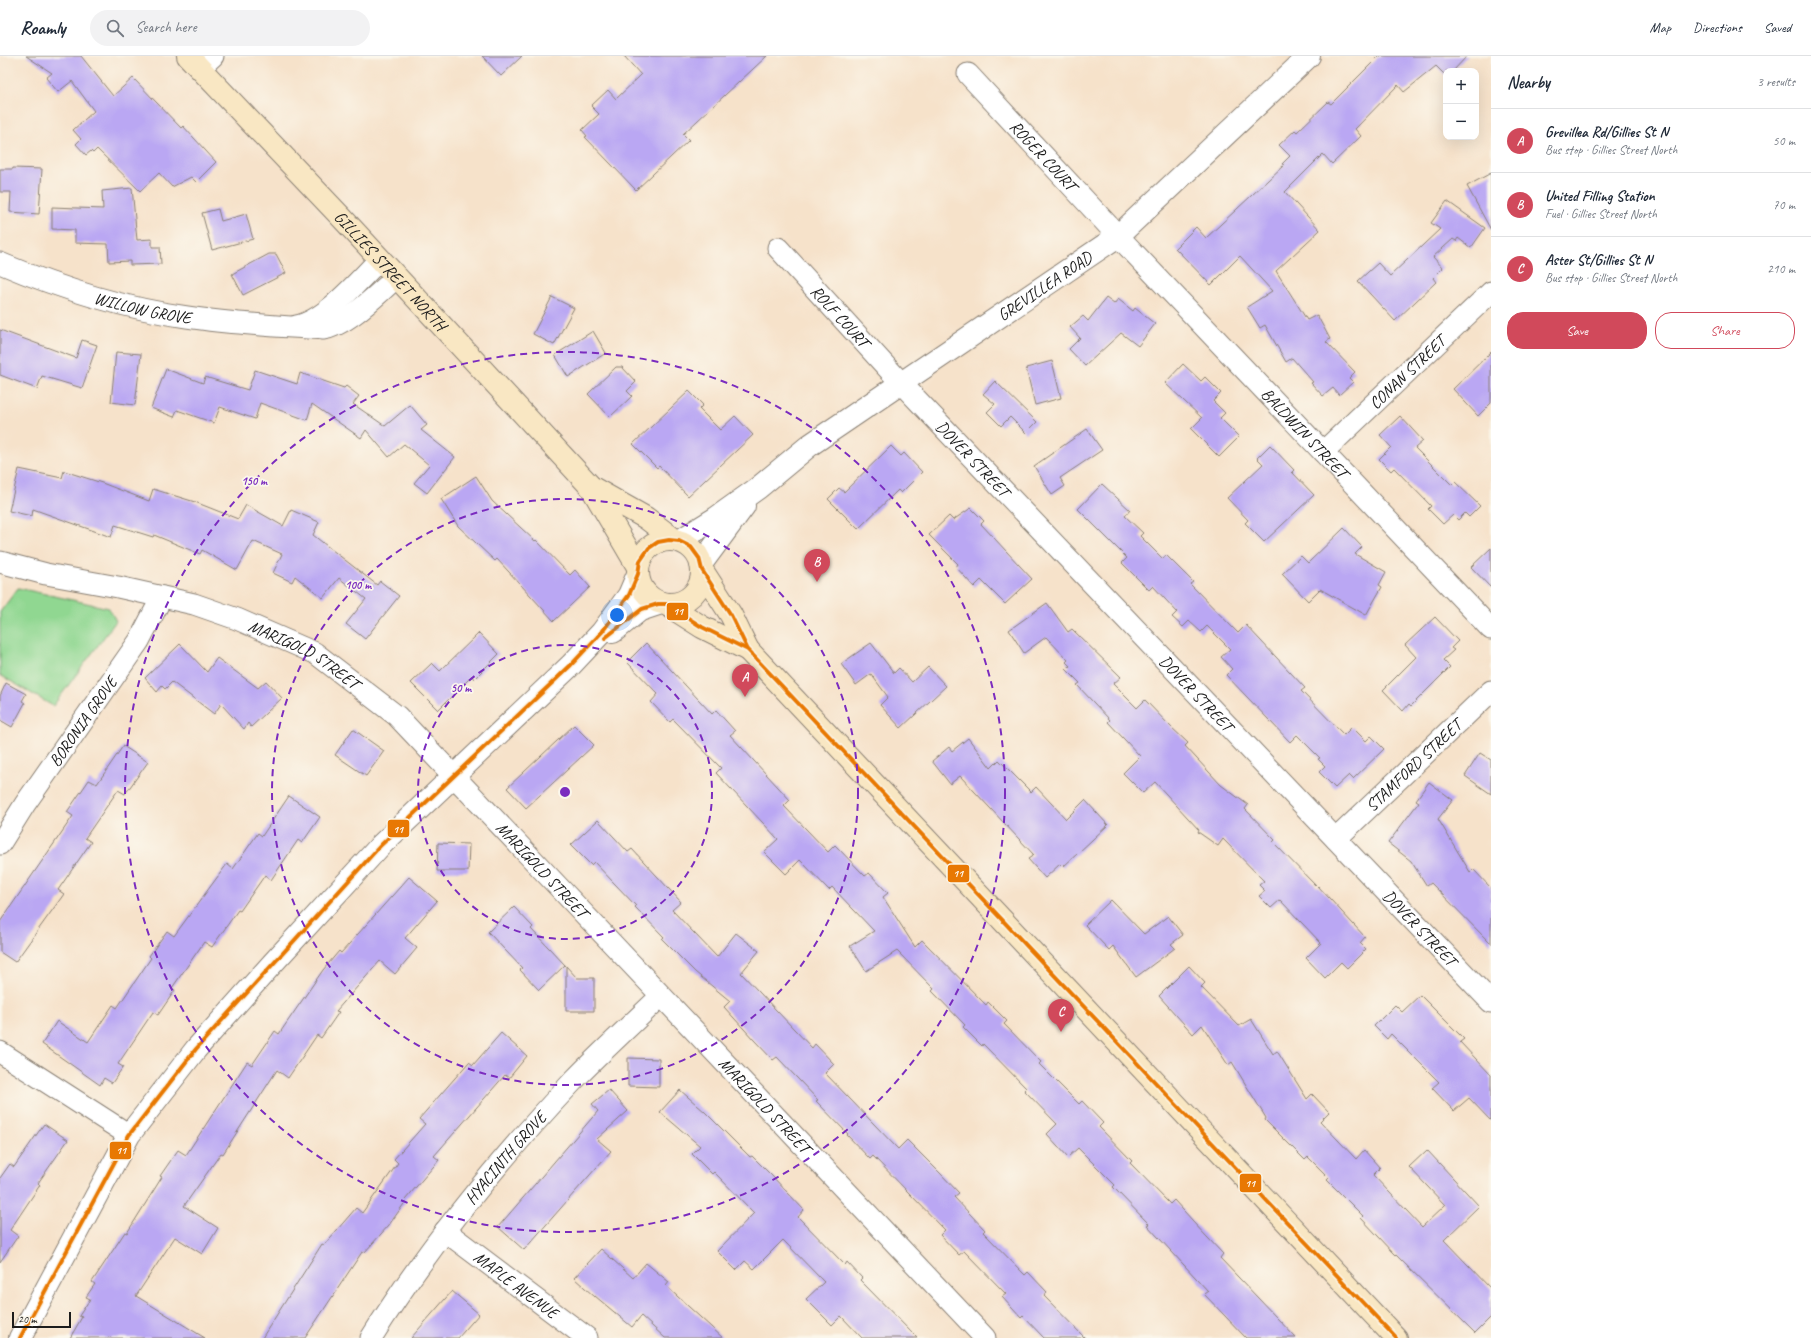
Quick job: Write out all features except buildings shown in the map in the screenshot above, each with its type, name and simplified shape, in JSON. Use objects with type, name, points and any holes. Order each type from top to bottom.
[{"type":"main road","name":"GILLIES STREET NORTH","points":[[200,60],[396,278],[592,487],[638,571],[640,584],[645,592],[652,599],[664,603],[702,627],[748,650]]},
{"type":"main road","name":"GILLIES STREET NORTH","points":[[592,487],[646,518],[677,541],[691,547],[696,552],[702,567],[731,615],[748,650],[1396,1338]]},
{"type":"main road","points":[[638,571],[642,557],[653,544],[664,540],[677,541]]},
{"type":"main road","points":[[664,603],[678,603],[692,595],[701,581],[702,567]]},
{"type":"street","name":"GREVILLEA ROAD","points":[[677,541],[716,518],[758,488],[810,445],[1118,236],[1309,56]]},
{"type":"street","name":"ROGER COURT","points":[[968,74],[1118,236]]},
{"type":"street","name":"BALDWIN STREET","points":[[1118,236],[1491,629]]},
{"type":"street","name":"ROLF COURT","points":[[778,248],[902,384]]},
{"type":"street","name":"WILLOW GROVE","points":[[292,327],[309,321],[325,312],[380,260]]},
{"type":"street","name":"WILLOW GROVE","points":[[0,263],[81,292],[148,310],[221,322],[323,329],[337,325],[351,316],[396,278]]},
{"type":"street","name":"CONAN STREET","points":[[1323,452],[1491,292]]},
{"type":"street","name":"DOVER STREET","points":[[902,384],[1491,1002]]},
{"type":"street","name":"GREVILLEA ROAD","points":[[702,567],[758,488]]},
{"type":"street","name":"MARIGOLD STREET","points":[[0,562],[46,574],[162,597],[219,612],[315,653],[397,716],[985,1338]]},
{"type":"street","points":[[20,1338],[129,1135],[196,1048],[266,969],[381,845],[571,665],[616,614],[629,595],[638,571]]},
{"type":"street","name":"BORONIA GROVE","points":[[0,844],[38,786],[139,641],[162,597]]},
{"type":"street","points":[[571,665],[636,613],[664,603]]},
{"type":"street","name":"STAMFORD STREET","points":[[1336,838],[1491,691]]},
{"type":"street","name":"HYACINTH GROVE","points":[[370,1338],[445,1231],[508,1153],[576,1079],[661,996]]},
{"type":"street","points":[[0,1052],[129,1135]]},
{"type":"street","name":"MAPLE AVENUE","points":[[445,1231],[587,1338]]},
{"type":"green space","points":[[18,588],[109,608],[116,621],[53,706],[0,675],[0,612]]},
{"type":"transit line","name":"11","points":[[20,1338],[129,1135],[196,1049],[381,845],[571,665],[602,632],[629,595],[638,574],[640,561],[649,548],[658,542],[669,540],[679,541],[691,547],[699,558],[702,570],[731,615],[748,650],[1396,1338]]},
{"type":"transit line","name":"11","points":[[605,638],[642,609],[658,604],[666,604],[702,627],[748,650],[752,654]]},
{"type":"place","name":"United Filling Station","points":[[817,582]]},
{"type":"place","name":"Grevillea Rd/Gillies St N","points":[[745,697]]},
{"type":"place","name":"Aster St/Gillies St N","points":[[1061,1032]]}]
